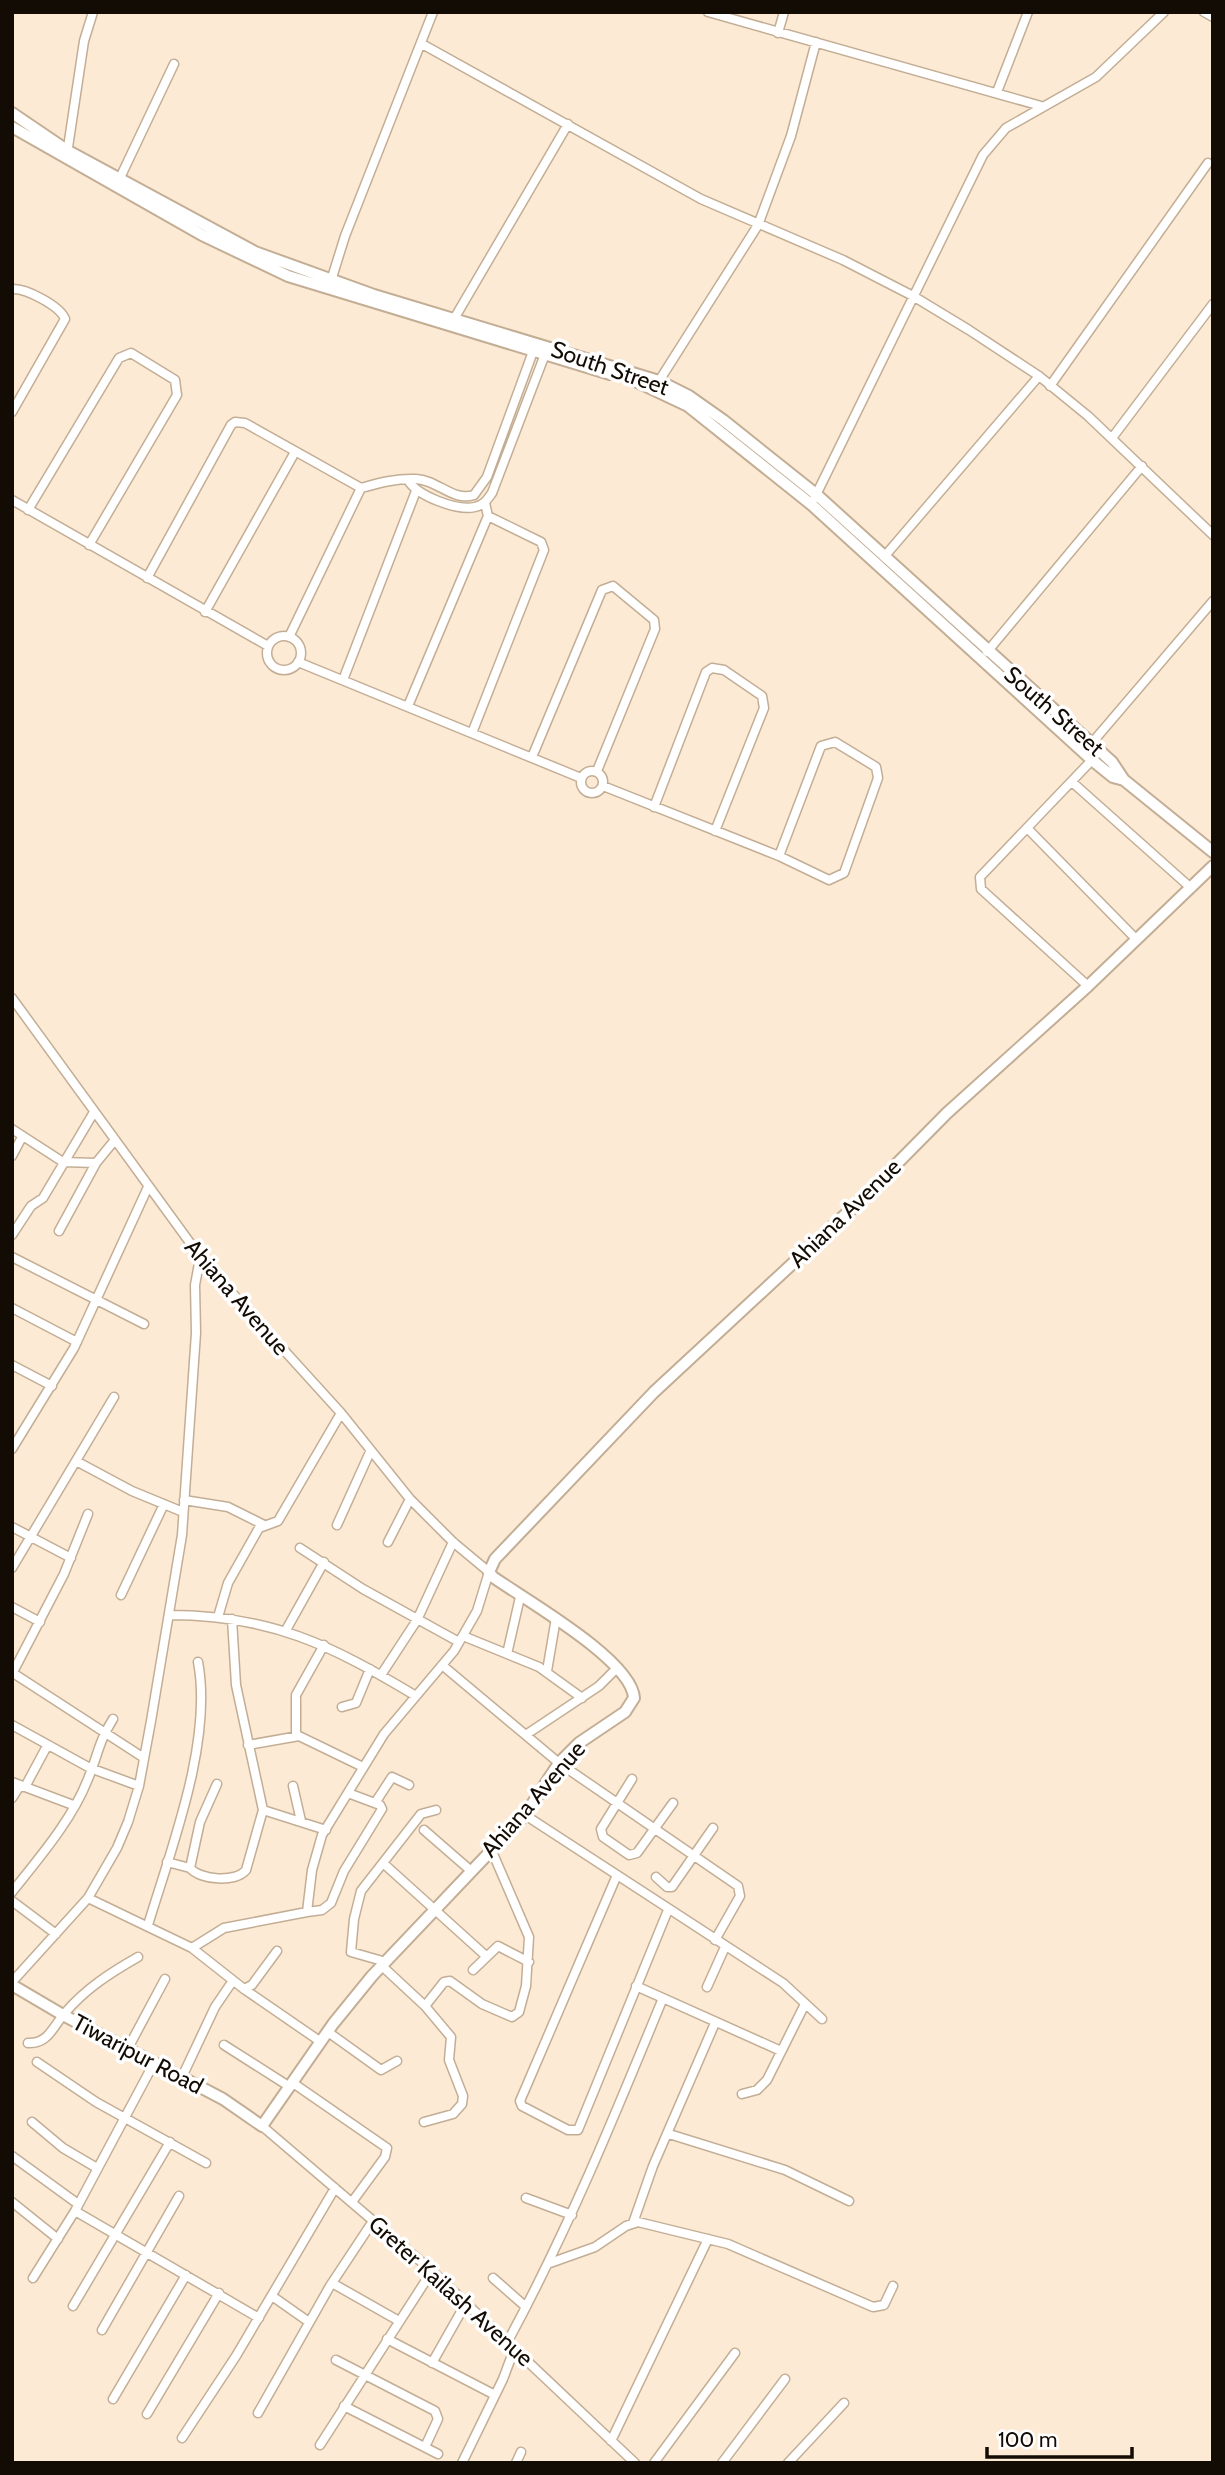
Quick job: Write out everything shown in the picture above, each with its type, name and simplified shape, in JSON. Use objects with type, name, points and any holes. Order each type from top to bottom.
[{"type":"street","points":[[67,155],[84,41],[93,12]]},
{"type":"street","points":[[329,285],[433,12]]},
{"type":"street","points":[[708,12],[1041,106]]},
{"type":"street","points":[[778,33],[784,12]]},
{"type":"street","points":[[997,92],[1028,12]]},
{"type":"street","points":[[814,500],[983,155],[1006,128],[1041,106],[1072,93],[1096,78],[1164,12]]},
{"type":"street","points":[[1204,12],[1213,17]]},
{"type":"street","points":[[659,381],[758,225],[791,136],[816,42]]},
{"type":"street","points":[[422,44],[701,199],[843,260],[914,296],[1039,376],[1112,438],[1213,535]]},
{"type":"street","points":[[119,180],[174,64]]},
{"type":"street","name":"South Street","points":[[12,113],[67,155],[255,252],[329,285],[454,319],[541,349],[659,381],[689,396],[723,420],[884,557],[1112,762],[1124,780],[1213,852]]},
{"type":"street","points":[[454,319],[568,124]]},
{"type":"street","points":[[12,127],[67,155],[252,261],[541,349],[643,384],[688,405],[814,500],[1092,760],[1113,778],[1124,780]]},
{"type":"street","points":[[1050,386],[1208,163]]},
{"type":"street","points":[[12,289],[25,291],[61,312],[65,319],[12,412]]},
{"type":"street","points":[[1112,438],[1213,304]]},
{"type":"street","points":[[147,578],[235,422],[246,424],[361,488],[382,482],[425,481],[462,498],[474,495],[487,477],[509,416],[541,349]]},
{"type":"street","points":[[408,480],[416,491],[465,508],[485,503],[492,494],[541,349]]},
{"type":"street","points":[[28,510],[119,358],[131,353],[175,380],[177,395],[89,545]]},
{"type":"street","points":[[884,557],[1039,376]]},
{"type":"street","points":[[509,416],[519,419]]},
{"type":"street","points":[[205,612],[295,452]]},
{"type":"street","points":[[987,652],[1142,466]]},
{"type":"street","points":[[289,637],[361,488]]},
{"type":"street","points":[[343,680],[416,491]]},
{"type":"street","points":[[12,500],[268,646]]},
{"type":"street","points":[[408,706],[488,516],[485,503]]},
{"type":"street","points":[[472,733],[544,550],[541,542],[488,516]]},
{"type":"street","points":[[532,757],[602,590],[613,586],[654,620],[655,629],[597,771]]},
{"type":"street","points":[[1091,744],[1213,601]]},
{"type":"street","points":[[277,637],[289,637],[300,650],[298,662],[288,669],[276,668],[268,658],[268,646],[277,637]]},
{"type":"street","points":[[298,662],[581,778]]},
{"type":"street","points":[[654,807],[706,672],[712,668],[724,670],[762,696],[764,708],[715,831]]},
{"type":"street","points":[[603,786],[779,856],[829,880],[842,875],[878,778],[876,767],[835,742],[821,746],[779,856]]},
{"type":"street","points":[[1088,986],[981,889],[980,877],[1092,760]]},
{"type":"street","points":[[587,771],[597,771],[603,778],[603,786],[590,793],[582,787],[581,778],[587,771]]},
{"type":"street","points":[[1072,782],[1191,888]]},
{"type":"street","points":[[1028,829],[1137,940]]},
{"type":"street","name":"Ahiana Avenue","points":[[489,1572],[495,1559],[654,1392],[851,1210],[947,1113],[1088,986],[1213,866]]},
{"type":"street","name":"Ahiana Avenue","points":[[14,1003],[200,1258],[341,1413],[370,1452],[411,1499],[453,1542],[489,1572],[520,1597],[556,1618],[617,1668],[633,1690],[630,1705],[579,1743],[559,1763],[525,1815],[470,1870],[384,1964],[328,2032],[262,2126]]},
{"type":"street","points":[[12,1235],[31,1206],[43,1198],[94,1112]]},
{"type":"street","points":[[12,1129],[63,1162],[96,1163]]},
{"type":"street","points":[[12,1156],[22,1137]]},
{"type":"street","points":[[58,1231],[96,1163],[114,1141]]},
{"type":"street","points":[[12,1449],[15,1437],[52,1386],[77,1342],[148,1187]]},
{"type":"street","points":[[12,1257],[144,1324]]},
{"type":"street","points":[[12,1983],[88,1898],[117,1848],[139,1786],[169,1615],[183,1512],[196,1333],[195,1285],[200,1258]]},
{"type":"street","points":[[12,1308],[77,1342]]},
{"type":"street","points":[[12,1365],[52,1386]]},
{"type":"street","points":[[12,1568],[114,1396]]},
{"type":"street","points":[[218,1617],[234,1571],[264,1525],[278,1521],[341,1413]]},
{"type":"street","points":[[337,1525],[370,1452]]},
{"type":"street","points":[[76,1461],[183,1512]]},
{"type":"street","points":[[388,1542],[411,1499]]},
{"type":"street","points":[[184,1500],[229,1507],[264,1525]]},
{"type":"street","points":[[121,1595],[164,1504]]},
{"type":"street","points":[[88,1514],[71,1558],[14,1669],[144,1758]]},
{"type":"street","points":[[12,1527],[71,1558]]},
{"type":"street","points":[[381,1675],[417,1619],[453,1542]]},
{"type":"street","points":[[300,1548],[417,1619],[461,1639],[547,1671],[582,1698]]},
{"type":"street","points":[[286,1630],[324,1562]]},
{"type":"street","points":[[307,1912],[312,1870],[326,1830],[384,1734],[461,1639],[477,1611],[489,1572]]},
{"type":"street","points":[[506,1654],[520,1597]]},
{"type":"street","points":[[12,1607],[40,1622]]},
{"type":"street","points":[[169,1615],[218,1617],[286,1630],[324,1645],[416,1696]]},
{"type":"street","points":[[547,1671],[556,1618]]},
{"type":"street","points":[[167,1862],[190,1868],[196,1874],[213,1877],[242,1875],[259,1829],[263,1810],[233,1663],[232,1619]]},
{"type":"street","points":[[296,1736],[296,1695],[324,1645]]},
{"type":"street","points":[[148,1925],[190,1780],[201,1715],[202,1690],[198,1662]]},
{"type":"street","points":[[442,1665],[559,1763],[738,1886],[741,1892],[715,1940]]},
{"type":"street","points":[[527,1734],[582,1698],[617,1668]]},
{"type":"street","points":[[342,1707],[356,1703],[370,1670]]},
{"type":"street","points":[[12,1892],[43,1853],[89,1778],[105,1732],[113,1719]]},
{"type":"street","points":[[12,1725],[90,1769],[139,1786]]},
{"type":"street","points":[[248,1745],[296,1736],[308,1739],[363,1767]]},
{"type":"street","points":[[25,1787],[47,1746]]},
{"type":"street","points":[[375,1803],[392,1777],[409,1785]]},
{"type":"street","points":[[632,1779],[601,1829],[603,1837],[612,1844],[633,1855],[673,1803]]},
{"type":"street","points":[[12,1782],[73,1805]]},
{"type":"street","points":[[190,1868],[200,1822],[217,1784]]},
{"type":"street","points":[[293,1786],[301,1821]]},
{"type":"street","points":[[12,1798],[19,1787],[25,1787]]},
{"type":"street","points":[[192,1948],[224,1928],[323,1910],[331,1903],[364,1833],[382,1809],[375,1803],[348,1793]]},
{"type":"street","points":[[263,1810],[326,1830]]},
{"type":"street","points":[[424,2122],[453,2114],[463,2100],[449,2060],[451,2037],[384,1964],[356,1955],[350,1946],[361,1891],[421,1814],[436,1810]]},
{"type":"street","points":[[525,1815],[783,1983],[822,2020]]},
{"type":"street","points":[[656,1877],[667,1887],[672,1887],[713,1828]]},
{"type":"street","points":[[424,1830],[470,1870]]},
{"type":"street","points":[[425,2006],[444,1982],[450,1981],[482,2004],[514,2017],[523,1999],[529,1937],[491,1849]]},
{"type":"street","points":[[383,1863],[436,1908],[486,1956]]},
{"type":"street","points":[[617,1875],[520,2101],[522,2106],[568,2130],[578,2130],[668,1910]]},
{"type":"street","points":[[88,1898],[192,1948],[232,1982],[321,2042]]},
{"type":"street","points":[[12,1901],[56,1934]]},
{"type":"street","points":[[473,1970],[486,1956],[502,1945],[528,1962]]},
{"type":"street","points":[[707,1987],[726,1947]]},
{"type":"street","points":[[244,1989],[252,1985],[277,1951]]},
{"type":"street","points":[[28,2043],[46,2039],[63,2015],[94,1984],[138,1957]]},
{"type":"street","points":[[127,2050],[164,1979]]},
{"type":"street","points":[[182,2077],[215,2007],[232,1982]]},
{"type":"street","name":"Tiwaripur Road","points":[[12,1983],[63,2015],[182,2077],[262,2126]]},
{"type":"street","points":[[636,1986],[781,2052]]},
{"type":"street","points":[[462,2463],[495,2395],[526,2307],[572,2215],[663,1998]]},
{"type":"street","points":[[742,2095],[762,2087],[805,2004]]},
{"type":"street","points":[[550,2263],[595,2247],[633,2223],[653,2165],[669,2134],[715,2023]]},
{"type":"street","points":[[328,2032],[381,2070],[397,2061]]},
{"type":"street","points":[[224,2045],[387,2148],[385,2157],[352,2202]]},
{"type":"street","points":[[37,2062],[124,2117],[206,2163]]},
{"type":"street","points":[[33,2278],[76,2208],[154,2063]]},
{"type":"street","points":[[32,2122],[63,2148],[97,2168]]},
{"type":"street","name":"Greter Kailash Avenue","points":[[262,2126],[432,2271],[635,2463]]},
{"type":"street","points":[[669,2134],[785,2170],[849,2201]]},
{"type":"street","points":[[73,2306],[170,2142]]},
{"type":"street","points":[[12,2156],[116,2237],[259,2318]]},
{"type":"street","points":[[182,2438],[259,2318],[335,2188]]},
{"type":"street","points":[[102,2330],[179,2196]]},
{"type":"street","points":[[526,2198],[572,2215]]},
{"type":"street","points":[[12,2202],[58,2239]]},
{"type":"street","points":[[258,2413],[332,2283],[373,2221]]},
{"type":"street","points":[[633,2223],[708,2239],[758,2256],[873,2307],[884,2305],[893,2286]]},
{"type":"street","points":[[611,2441],[708,2239]]},
{"type":"street","points":[[320,2445],[432,2271]]},
{"type":"street","points":[[113,2399],[186,2275]]},
{"type":"street","points":[[493,2278],[526,2307]]},
{"type":"street","points":[[332,2283],[399,2321]]},
{"type":"street","points":[[147,2414],[219,2293]]},
{"type":"street","points":[[272,2296],[309,2322]]},
{"type":"street","points":[[432,2364],[467,2303]]},
{"type":"street","points":[[387,2339],[495,2395]]},
{"type":"street","points":[[654,2463],[736,2353]]},
{"type":"street","points":[[336,2360],[435,2411],[438,2419],[425,2447]]},
{"type":"street","points":[[722,2463],[785,2379]]},
{"type":"street","points":[[788,2463],[844,2403]]},
{"type":"street","points":[[344,2406],[438,2454]]},
{"type":"street","points":[[516,2463],[522,2452]]}]
